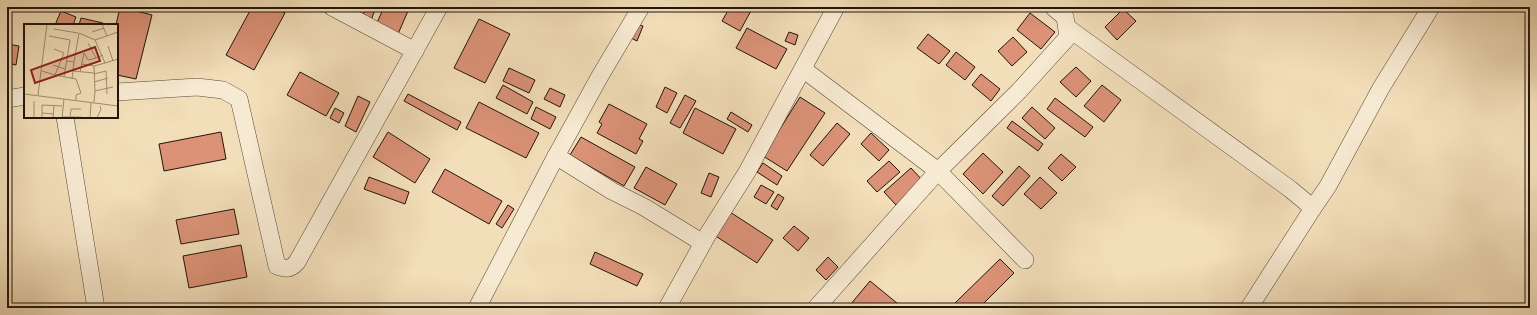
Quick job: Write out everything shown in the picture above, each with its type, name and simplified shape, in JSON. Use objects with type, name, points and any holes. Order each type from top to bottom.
[{"type":"street","points":[[332,7],[415,51]]},
{"type":"street","points":[[118,92],[197,87],[223,90],[239,99],[277,266],[286,269],[291,268],[297,262],[439,7]]},
{"type":"street","points":[[477,308],[556,156],[600,76],[641,7]]},
{"type":"street","points":[[667,308],[703,243],[747,172],[836,7]]},
{"type":"street","points":[[816,308],[938,171],[1019,91],[1068,37],[1066,17],[1052,7]]},
{"type":"street","points":[[1249,308],[1328,186],[1381,88],[1431,7]]},
{"type":"street","points":[[1068,28],[1290,189],[1313,208]]},
{"type":"street","points":[[803,69],[938,171],[1025,260]]},
{"type":"street","points":[[7,99],[24,96]]},
{"type":"street","points":[[65,118],[96,308]]},
{"type":"street","points":[[556,156],[612,191],[644,207],[703,243]]},
{"type":"building","points":[[120,7],[152,15],[136,79],[118,75],[118,24],[116,24]]},
{"type":"building","points":[[252,7],[273,7],[285,13],[254,70],[226,55]]},
{"type":"building","points":[[366,7],[376,7],[370,23],[361,20]]},
{"type":"building","points":[[384,7],[399,7],[408,11],[398,34],[376,25]]},
{"type":"building","points":[[730,7],[753,7],[740,31],[722,21]]},
{"type":"building","points":[[1123,9],[1136,21],[1117,40],[1105,27]]},
{"type":"building","points":[[61,11],[76,17],[73,24],[55,24]]},
{"type":"building","points":[[1030,13],[1055,32],[1041,49],[1017,30]]},
{"type":"building","points":[[81,18],[103,23],[103,24],[79,24]]},
{"type":"building","points":[[479,19],[510,34],[485,83],[454,68]]},
{"type":"building","points":[[635,23],[643,26],[637,41],[629,37]]},
{"type":"building","points":[[747,28],[787,49],[776,69],[736,48]]},
{"type":"building","points":[[789,32],[798,35],[795,45],[785,41]]},
{"type":"building","points":[[928,34],[950,51],[939,64],[917,48]]},
{"type":"building","points":[[1013,37],[1027,52],[1012,66],[998,51]]},
{"type":"building","points":[[7,44],[19,46],[16,65],[7,63]]},
{"type":"building","points":[[956,52],[975,67],[965,80],[946,65]]},
{"type":"building","points":[[1076,67],[1091,81],[1076,97],[1060,82]]},
{"type":"building","points":[[509,68],[535,80],[529,93],[503,81]]},
{"type":"building","points":[[300,72],[339,93],[326,116],[287,95]]},
{"type":"building","points":[[981,74],[1000,89],[991,101],[972,85]]},
{"type":"building","points":[[503,85],[533,102],[527,114],[496,98]]},
{"type":"building","points":[[1102,85],[1121,100],[1104,122],[1084,106]]},
{"type":"building","points":[[665,87],[677,93],[667,113],[656,107]]},
{"type":"building","points":[[550,88],[565,95],[560,107],[544,99]]},
{"type":"building","points":[[408,94],[461,122],[457,130],[404,101]]},
{"type":"building","points":[[685,95],[696,101],[680,128],[670,123]]},
{"type":"building","points":[[358,96],[370,102],[356,132],[345,126]]},
{"type":"building","points":[[800,97],[825,113],[787,171],[763,156]]},
{"type":"building","points":[[1055,98],[1093,127],[1085,137],[1047,109]]},
{"type":"building","points":[[479,102],[539,133],[526,158],[466,128]]},
{"type":"building","points":[[609,104],[647,124],[639,139],[643,141],[636,154],[597,133],[602,124],[599,122]]},
{"type":"building","points":[[536,107],[556,117],[550,129],[531,119]]},
{"type":"building","points":[[1032,107],[1055,128],[1045,139],[1022,118]]},
{"type":"building","points":[[335,108],[344,113],[339,123],[330,118]]},
{"type":"building","points":[[695,108],[736,129],[723,154],[683,133]]},
{"type":"building","points":[[731,112],[752,125],[748,132],[727,119]]},
{"type":"building","points":[[1012,121],[1043,144],[1038,151],[1007,128]]},
{"type":"building","points":[[837,123],[850,134],[823,166],[810,155]]},
{"type":"building","points":[[221,132],[226,159],[164,171],[159,144]]},
{"type":"building","points":[[388,132],[430,159],[415,183],[373,157]]},
{"type":"building","points":[[871,133],[889,150],[879,161],[861,144]]},
{"type":"building","points":[[581,137],[635,167],[624,186],[570,155]]},
{"type":"building","points":[[983,153],[1003,172],[983,194],[963,174]]},
{"type":"building","points":[[1061,154],[1076,167],[1062,181],[1048,168]]},
{"type":"building","points":[[889,161],[900,172],[877,192],[867,181]]},
{"type":"building","points":[[763,163],[782,176],[777,185],[757,172]]},
{"type":"building","points":[[1019,166],[1030,176],[1003,206],[992,196]]},
{"type":"building","points":[[646,167],[677,184],[665,205],[634,188]]},
{"type":"building","points":[[911,168],[923,181],[896,205],[884,192]]},
{"type":"building","points":[[445,169],[502,201],[489,224],[432,192]]},
{"type":"building","points":[[709,173],[719,177],[711,197],[701,193]]},
{"type":"building","points":[[369,177],[409,192],[405,204],[364,189]]},
{"type":"building","points":[[1040,177],[1057,193],[1041,209],[1024,194]]},
{"type":"building","points":[[761,185],[774,192],[766,204],[754,197]]},
{"type":"building","points":[[778,194],[784,198],[777,210],[771,206]]},
{"type":"building","points":[[508,205],[514,209],[502,228],[496,224]]},
{"type":"building","points":[[234,209],[239,234],[181,244],[176,220]]},
{"type":"building","points":[[730,212],[773,240],[757,263],[714,235]]},
{"type":"building","points":[[794,226],[809,238],[798,251],[783,238]]},
{"type":"building","points":[[241,245],[247,277],[189,288],[183,256]]},
{"type":"building","points":[[595,252],[643,274],[637,286],[590,264]]},
{"type":"building","points":[[828,257],[838,267],[826,280],[816,270]]},
{"type":"building","points":[[1000,259],[1014,273],[979,308],[960,308],[955,303]]},
{"type":"building","points":[[870,281],[903,308],[853,308],[850,305]]}]
